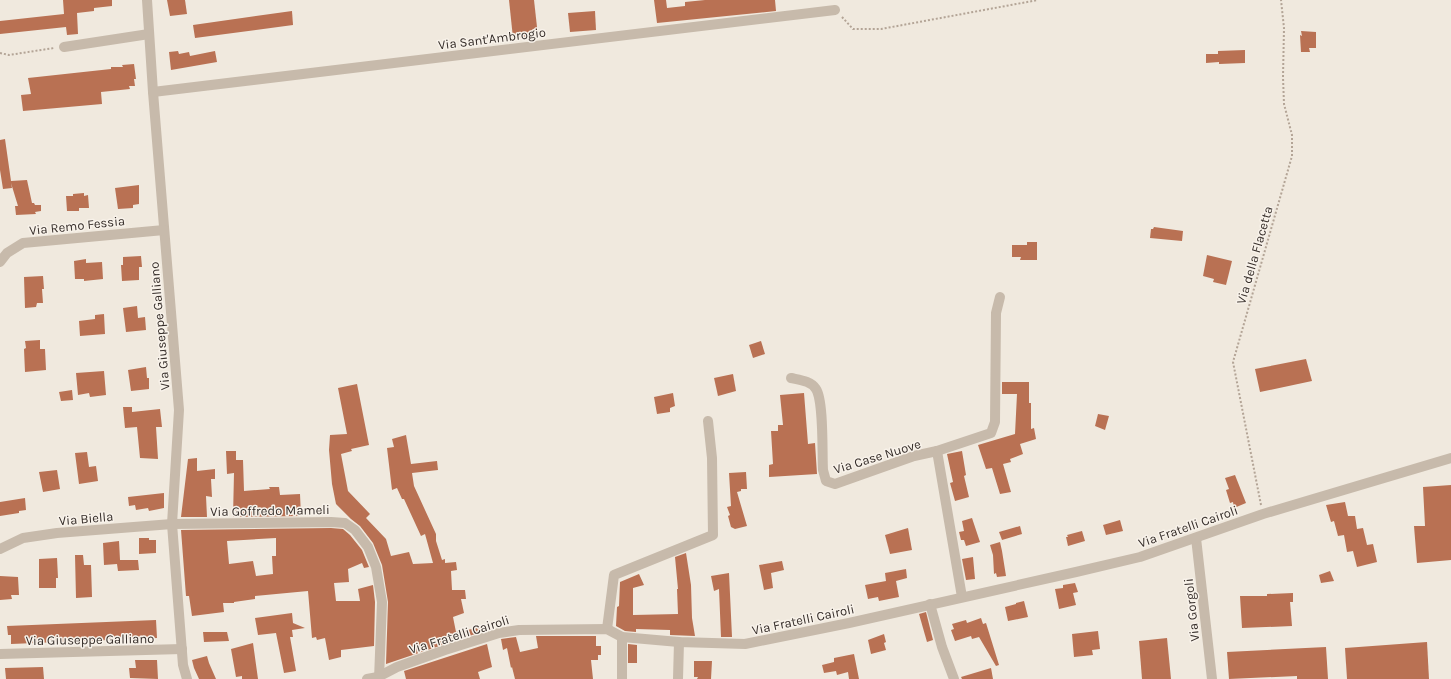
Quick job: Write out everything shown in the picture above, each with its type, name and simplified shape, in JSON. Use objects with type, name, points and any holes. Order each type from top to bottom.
[{"type":"street","name":"Via Giuseppe Galliano","points":[[147,0],[179,410],[172,524],[183,665],[188,679]]},
{"type":"street","name":"Via Sant'Ambrogio","points":[[153,92],[835,10]]},
{"type":"street","points":[[64,47],[149,34]]},
{"type":"street","name":"Via Remo Fessia","points":[[0,262],[7,252],[23,243],[164,230]]},
{"type":"street","name":"Via Case Nuove","points":[[791,378],[807,381],[816,388],[821,402],[823,470],[826,481],[835,484],[914,456],[937,451],[990,433],[995,422],[996,313],[1000,297]]},
{"type":"street","points":[[607,629],[614,575],[713,535],[712,458],[708,421]]},
{"type":"street","name":"Via Case Nuove","points":[[937,451],[962,597]]},
{"type":"street","name":"Via Fratelli Cairoli","points":[[367,679],[379,678],[404,665],[499,633],[529,629],[607,629],[622,637],[679,642],[745,644],[849,623],[1133,558],[1196,538],[1263,514],[1451,458]]},
{"type":"street","name":"Via Goffredo Mameli","points":[[172,524],[331,522],[345,523],[355,530],[368,547],[376,567],[380,587],[382,602],[379,678]]},
{"type":"street","name":"Via Biella","points":[[2,545],[23,538],[57,533],[172,524]]},
{"type":"street","name":"Via Gorgoli","points":[[1196,538],[1212,679]]},
{"type":"street","points":[[930,604],[942,646],[954,679]]},
{"type":"street","points":[[622,637],[622,679]]},
{"type":"street","points":[[678,679],[679,642]]},
{"type":"street","name":"Via Giuseppe Galliano","points":[[0,654],[182,649]]},
{"type":"path","points":[[835,10],[853,29],[881,29],[1038,0]]},
{"type":"path","name":"Via della Flacetta","points":[[1263,514],[1233,362],[1292,156],[1292,134],[1284,104],[1284,28],[1282,0]]},
{"type":"path","points":[[0,53],[9,55],[64,47]]},
{"type":"building","points":[[63,0],[112,0],[112,6],[94,8],[94,11],[77,13],[78,34],[67,35],[66,27],[0,34],[0,21],[64,14]]},
{"type":"building","points":[[167,0],[185,0],[187,14],[170,16]]},
{"type":"building","points":[[509,0],[534,0],[538,36],[513,38]]},
{"type":"building","points":[[654,0],[666,0],[667,8],[685,6],[685,2],[705,0],[775,0],[776,11],[657,23]]},
{"type":"building","points":[[292,11],[293,25],[195,38],[193,25]]},
{"type":"building","points":[[595,11],[596,30],[570,32],[568,13]]},
{"type":"building","points":[[1301,31],[1316,32],[1316,48],[1309,48],[1310,52],[1301,52]]},
{"type":"building","points":[[1245,50],[1245,63],[1206,63],[1206,54],[1218,54],[1218,51]]},
{"type":"building","points":[[178,51],[179,54],[189,52],[190,56],[215,51],[217,62],[171,70],[169,52]]},
{"type":"building","points":[[134,64],[136,79],[134,79],[135,86],[129,86],[130,89],[101,92],[102,104],[23,111],[21,95],[31,94],[28,78],[111,69],[111,67],[123,67],[122,65]]},
{"type":"building","points":[[5,139],[11,181],[27,180],[32,203],[35,205],[41,205],[41,211],[35,212],[36,214],[16,215],[15,206],[18,206],[11,183],[12,188],[3,189],[0,170],[0,140]]},
{"type":"building","points":[[139,185],[139,204],[133,205],[133,208],[118,209],[115,188]]},
{"type":"building","points":[[84,193],[84,196],[88,195],[89,208],[79,208],[79,211],[67,211],[66,196]]},
{"type":"building","points":[[1154,227],[1183,231],[1182,241],[1150,238],[1151,229]]},
{"type":"building","points":[[1027,242],[1037,242],[1037,260],[1020,260],[1021,257],[1012,257],[1012,245],[1027,245]]},
{"type":"building","points":[[1207,255],[1232,261],[1226,285],[1213,282],[1214,279],[1203,276]]},
{"type":"building","points":[[141,256],[142,267],[139,267],[139,280],[122,281],[121,265],[123,265],[123,257]]},
{"type":"building","points":[[86,259],[86,263],[102,262],[103,279],[84,281],[84,279],[75,279],[74,261]]},
{"type":"building","points":[[43,276],[43,303],[37,303],[36,307],[25,308],[24,277]]},
{"type":"building","points":[[137,306],[138,318],[145,317],[146,330],[126,332],[123,308]]},
{"type":"building","points":[[104,314],[105,334],[80,336],[79,321],[95,319],[95,315]]},
{"type":"building","points":[[40,340],[40,349],[45,349],[46,370],[25,372],[25,341]]},
{"type":"building","points":[[761,341],[765,354],[753,358],[749,345]]},
{"type":"building","points":[[1306,359],[1312,381],[1260,392],[1255,369]]},
{"type":"building","points":[[146,367],[147,378],[149,378],[149,389],[131,391],[128,370]]},
{"type":"building","points":[[104,371],[106,395],[90,397],[89,393],[78,395],[76,373]]},
{"type":"building","points":[[733,374],[736,391],[718,396],[714,378]]},
{"type":"building","points":[[1002,382],[1029,382],[1031,429],[1034,428],[1036,439],[1020,444],[1023,454],[1010,459],[1011,462],[1003,464],[1011,492],[1000,494],[992,468],[986,469],[978,445],[1015,434],[1017,394],[1002,394]]},
{"type":"building","points":[[357,384],[369,445],[351,449],[352,451],[341,454],[348,491],[370,514],[366,518],[386,539],[391,556],[409,552],[413,564],[433,563],[425,534],[421,536],[404,499],[402,499],[397,488],[392,490],[387,448],[394,447],[392,439],[406,435],[411,464],[437,461],[438,470],[412,473],[414,486],[436,534],[436,541],[442,560],[445,559],[445,563],[456,562],[457,570],[451,571],[452,590],[465,590],[466,599],[461,599],[464,613],[453,617],[456,632],[483,627],[484,631],[386,664],[388,602],[382,565],[373,543],[360,526],[336,504],[332,484],[329,450],[330,435],[347,434],[338,388]]},
{"type":"building","points":[[72,390],[73,400],[61,401],[59,392]]},
{"type":"building","points":[[673,393],[675,406],[670,408],[670,412],[657,414],[654,397]]},
{"type":"building","points":[[804,393],[808,444],[815,443],[817,474],[769,477],[769,465],[773,464],[771,431],[778,431],[778,425],[783,425],[780,395]]},
{"type":"building","points":[[123,407],[132,407],[132,412],[160,409],[162,427],[156,427],[158,459],[140,458],[137,427],[125,428]]},
{"type":"building","points":[[1098,414],[1109,416],[1105,430],[1095,426]]},
{"type":"building","points":[[226,451],[236,451],[236,460],[243,460],[244,491],[279,487],[280,495],[300,494],[301,516],[233,517],[234,473],[227,474]]},
{"type":"building","points":[[962,451],[966,475],[964,476],[969,497],[955,501],[950,483],[953,482],[947,454]]},
{"type":"building","points":[[87,452],[89,467],[96,466],[98,481],[79,484],[75,453]]},
{"type":"building","points":[[197,458],[197,471],[215,469],[215,479],[211,479],[212,497],[206,496],[207,517],[181,517],[188,459]]},
{"type":"building","points":[[57,470],[60,489],[43,492],[39,472]]},
{"type":"building","points":[[746,472],[747,489],[741,489],[741,491],[737,492],[747,526],[735,529],[731,527],[728,516],[730,515],[727,507],[731,506],[729,473]]},
{"type":"building","points":[[1235,475],[1246,503],[1234,508],[1233,502],[1230,503],[1226,490],[1229,489],[1225,478]]},
{"type":"building","points":[[1451,485],[1451,560],[1417,563],[1414,526],[1425,526],[1423,487]]},
{"type":"building","points":[[164,493],[164,508],[149,511],[148,508],[136,510],[135,505],[129,506],[128,497]]},
{"type":"building","points":[[25,498],[26,510],[19,511],[19,513],[0,516],[0,502]]},
{"type":"building","points":[[1345,502],[1348,516],[1355,516],[1357,529],[1363,528],[1367,545],[1373,544],[1377,562],[1357,567],[1353,551],[1347,552],[1344,535],[1338,536],[1334,521],[1331,522],[1326,505]]},
{"type":"building","points":[[972,518],[980,542],[966,546],[964,540],[961,540],[959,532],[964,531],[962,521]]},
{"type":"building","points":[[1120,520],[1123,531],[1106,535],[1103,525]]},
{"type":"building","points":[[1020,526],[1022,534],[1002,540],[999,532]]},
{"type":"building","points":[[908,528],[912,550],[890,554],[885,535]]},
{"type":"building","points":[[343,529],[362,550],[369,567],[364,568],[362,563],[348,569],[349,582],[334,583],[336,601],[360,601],[358,589],[373,585],[375,602],[374,646],[341,650],[341,657],[329,660],[325,638],[317,640],[316,637],[312,638],[308,591],[255,596],[255,599],[234,603],[223,603],[224,612],[192,616],[189,596],[186,596],[181,530]],"holes":[[[276,538],[276,556],[272,556],[273,574],[256,576],[253,561],[229,564],[227,541]]]},
{"type":"building","points":[[1082,531],[1085,541],[1068,546],[1067,535]]},
{"type":"building","points":[[139,538],[156,540],[156,553],[139,554]]},
{"type":"building","points":[[119,541],[120,560],[138,560],[139,570],[118,571],[117,564],[104,565],[103,543]]},
{"type":"building","points":[[1000,542],[1006,576],[997,577],[996,573],[994,574],[993,555],[990,545]]},
{"type":"building","points":[[686,553],[691,585],[692,618],[695,636],[670,635],[670,630],[636,629],[636,632],[625,631],[616,626],[620,582],[639,574],[644,585],[633,588],[633,615],[678,614],[678,589],[675,557]]},
{"type":"building","points":[[75,555],[83,555],[84,565],[91,565],[92,597],[76,598]]},
{"type":"building","points":[[973,557],[975,579],[966,580],[962,559]]},
{"type":"building","points":[[57,558],[58,578],[56,578],[56,588],[39,588],[39,559]]},
{"type":"building","points":[[782,561],[784,570],[771,573],[773,588],[764,590],[759,565]]},
{"type":"building","points":[[906,569],[907,578],[896,581],[899,597],[879,601],[878,597],[868,599],[865,585],[886,581],[885,573]]},
{"type":"building","points":[[1330,571],[1334,581],[1321,583],[1319,575]]},
{"type":"building","points":[[729,573],[732,637],[721,637],[719,589],[714,591],[711,576]]},
{"type":"building","points":[[0,576],[18,577],[19,595],[11,595],[12,599],[0,600]]},
{"type":"building","points":[[1075,583],[1078,592],[1073,593],[1076,605],[1059,609],[1055,589],[1063,588],[1063,585]]},
{"type":"building","points":[[1293,593],[1293,602],[1290,602],[1292,626],[1242,628],[1240,596],[1267,596],[1267,594]]},
{"type":"building","points":[[1024,601],[1028,617],[1008,621],[1005,607]]},
{"type":"building","points":[[926,612],[933,640],[927,642],[919,614]]},
{"type":"building","points":[[292,613],[293,623],[305,628],[292,630],[293,637],[290,637],[296,671],[284,673],[276,633],[258,635],[255,618]]},
{"type":"building","points":[[981,618],[983,624],[986,623],[999,665],[996,666],[979,637],[972,639],[971,636],[955,641],[951,630],[954,629],[952,624],[966,620],[967,623]]},
{"type":"building","points":[[156,620],[157,638],[11,644],[11,635],[8,635],[7,626]]},
{"type":"building","points":[[1098,631],[1100,649],[1092,650],[1093,655],[1074,657],[1072,634]]},
{"type":"building","points":[[203,632],[227,632],[229,641],[204,642]]},
{"type":"building","points":[[884,634],[886,650],[871,654],[868,640]]},
{"type":"building","points":[[536,636],[596,636],[596,646],[601,646],[601,655],[598,655],[598,660],[591,660],[593,679],[515,679],[507,648],[503,650],[501,639],[516,637],[520,652],[538,648]]},
{"type":"building","points":[[1167,638],[1171,679],[1142,679],[1139,641]]},
{"type":"building","points":[[1427,642],[1429,679],[1347,679],[1345,648]]},
{"type":"building","points":[[253,643],[258,679],[242,679],[242,676],[236,677],[231,649]]},
{"type":"building","points":[[487,644],[492,667],[478,672],[480,679],[406,679],[404,671]]},
{"type":"building","points":[[628,644],[637,645],[637,663],[628,663]]},
{"type":"building","points":[[1326,647],[1328,679],[1297,679],[1297,676],[1229,679],[1227,652]]},
{"type":"building","points":[[854,654],[859,679],[849,679],[848,672],[837,675],[836,671],[824,673],[822,665],[834,662],[834,658]]},
{"type":"building","points":[[207,656],[216,679],[199,679],[194,668],[192,660]]},
{"type":"building","points":[[135,660],[157,660],[158,679],[130,678],[129,668],[136,668]]},
{"type":"building","points":[[694,661],[712,661],[711,679],[697,679],[698,677],[694,677]]},
{"type":"building","points":[[43,667],[44,679],[6,679],[5,668]]},
{"type":"building","points":[[991,668],[993,679],[962,679],[961,677]]}]
